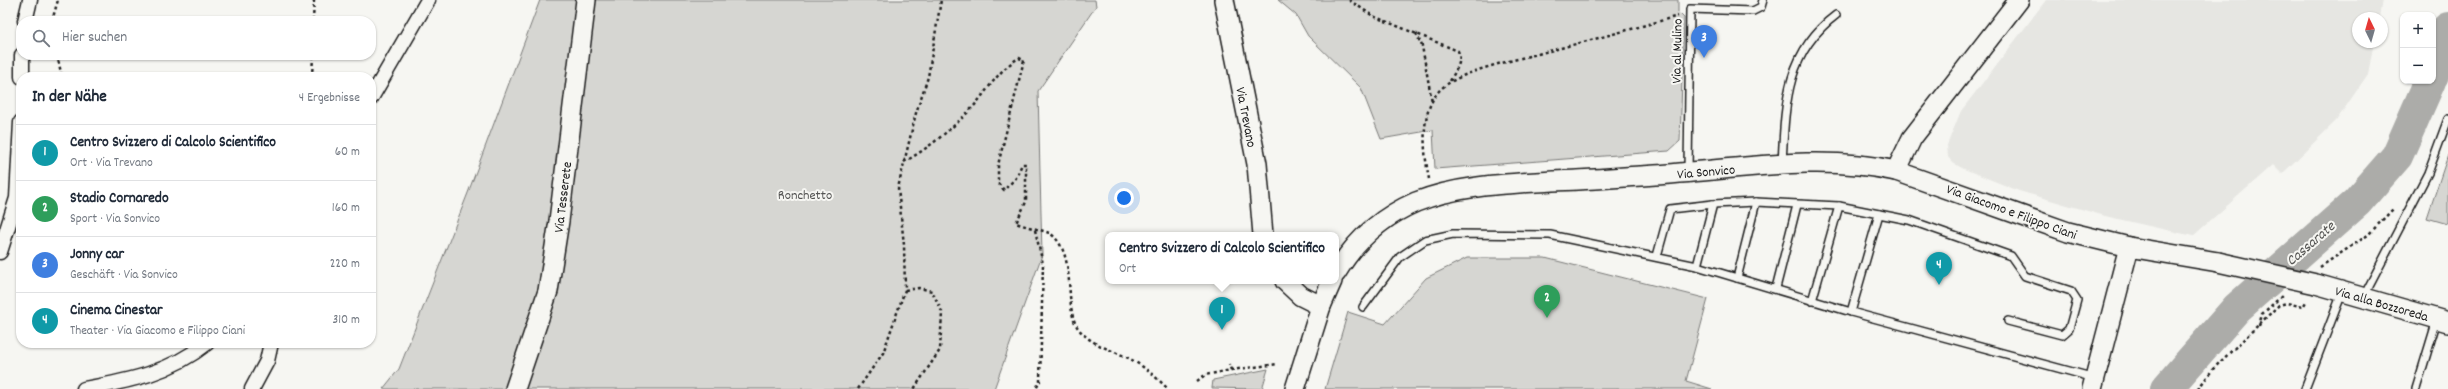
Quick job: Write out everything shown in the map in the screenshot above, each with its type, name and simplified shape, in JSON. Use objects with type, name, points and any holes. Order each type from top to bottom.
[{"type":"main road","name":"Via Tesserete","points":[[515,389],[548,291],[559,222],[586,0]]},
{"type":"main road","name":"Via Trevano","points":[[1224,0],[1257,164],[1263,232]]},
{"type":"main road","points":[[1896,171],[1912,138],[2020,0]]},
{"type":"main road","name":"Via Sonvico","points":[[1339,268],[1345,257],[1372,228],[1398,211],[1432,197],[1464,190],[1510,184],[1688,173],[1782,165],[1853,164],[1896,171]]},
{"type":"main road","name":"Via Giacomo e Filippo Ciani","points":[[1896,171],[2068,232],[2129,247],[2218,262]]},
{"type":"main road","points":[[2093,384],[2129,247]]},
{"type":"main road","name":"Via alla Bozzoreda","points":[[2218,262],[2315,278],[2343,291],[2443,320]]},
{"type":"main road","points":[[1288,284],[1301,296],[1321,306]]},
{"type":"main road","points":[[1295,389],[1321,306],[1331,284]]},
{"type":"street","points":[[26,16],[30,0]]},
{"type":"street","points":[[376,89],[423,3]]},
{"type":"street","points":[[22,60],[22,72]]},
{"type":"street","points":[[0,252],[16,201]]},
{"type":"street","points":[[84,389],[133,380],[165,370],[191,356],[201,348]]},
{"type":"street","points":[[252,389],[267,361],[270,348]]},
{"type":"lane","name":"Via al Mulino","points":[[1688,173],[1690,9],[1753,11],[1762,7],[1763,0]]},
{"type":"lane","points":[[1782,165],[1786,100],[1794,69],[1806,45],[1822,25],[1836,15]]},
{"type":"lane","points":[[2364,297],[2428,173],[2448,119]]},
{"type":"lane","points":[[1737,278],[1756,202]]},
{"type":"lane","points":[[1657,256],[1670,209],[1713,204],[1756,202],[1840,206],[1909,220],[2011,256],[2025,276],[2071,291],[2076,296],[2077,300],[2066,334],[2057,336],[2008,321]]},
{"type":"lane","points":[[1697,266],[1713,204]]},
{"type":"lane","points":[[1776,288],[1797,205]]},
{"type":"lane","points":[[1812,301],[1840,206]]},
{"type":"lane","points":[[1851,312],[1880,214]]},
{"type":"lane","points":[[1363,307],[1400,257],[1425,240],[1452,234],[1550,235],[1657,256],[1697,266],[1776,288],[1812,301],[2093,384]]},
{"type":"lane","points":[[2305,389],[2343,291]]},
{"type":"lane","points":[[2416,389],[2443,320]]},
{"type":"path","points":[[53,16],[58,0]]},
{"type":"path","points":[[313,16],[314,0]]},
{"type":"path","points":[[858,389],[884,353],[905,290],[904,245],[898,188],[916,113],[928,77],[941,0]]},
{"type":"path","points":[[1349,0],[1373,16],[1458,50],[1460,58],[1459,64],[1449,82],[1438,92],[1432,102],[1424,141],[1432,197]]},
{"type":"path","points":[[1449,82],[1485,68],[1690,13]]},
{"type":"path","points":[[1416,33],[1422,46],[1432,102]]},
{"type":"path","points":[[904,162],[923,151],[972,107],[1009,64],[1018,58],[1024,60],[998,165],[998,183],[1004,190],[1016,178],[1022,164],[1026,164],[1026,202],[1016,223],[1049,233],[1061,244],[1070,279],[1077,327],[1089,340],[1132,360],[1152,373],[1168,389]]},
{"type":"path","points":[[58,60],[61,72]]},
{"type":"path","points":[[312,72],[313,60]]},
{"type":"path","points":[[2315,278],[2368,235],[2397,205]]},
{"type":"path","points":[[1035,230],[1043,264],[1044,293],[1040,380],[1036,389]]},
{"type":"path","points":[[905,290],[919,288],[932,291],[942,312],[940,350],[914,389]]},
{"type":"path","points":[[2258,326],[2262,314],[2289,290]]},
{"type":"path","points":[[2198,389],[2213,369],[2281,304],[2303,307]]},
{"type":"path","points":[[1230,364],[1231,370]]},
{"type":"path","points":[[1197,381],[1205,375],[1278,364]]},
{"type":"shaded area","points":[[2046,0],[2382,0],[2380,12],[2352,12],[2352,48],[2373,48],[2368,74],[2336,121],[2282,174],[2273,165],[2193,236],[2105,216],[2019,191],[1964,169],[1953,163],[1948,157],[1947,145],[1961,111]]},
{"type":"green space","name":"Ronchetto","points":[[540,0],[1095,0],[1096,6],[1038,91],[1042,255],[994,389],[383,389],[399,369],[468,193]]},
{"type":"green space","points":[[1278,0],[1678,0],[1678,12],[1684,18],[1680,141],[1669,151],[1435,169],[1433,130],[1381,139],[1361,88],[1308,36],[1296,15]]},
{"type":"green space","points":[[2448,155],[2448,224],[2427,218]]},
{"type":"green space","points":[[1467,258],[1545,258],[1708,299],[1686,381],[1712,389],[1325,389],[1348,312],[1385,324],[1426,278]]},
{"type":"green space","points":[[1268,369],[1262,389],[1212,388],[1213,380]]},
{"type":"waterway","name":"Cassarate","points":[[2436,66],[2448,28]]},
{"type":"waterway","name":"Cassarate","points":[[2166,389],[2237,308],[2357,202],[2397,156],[2429,84]]},
{"type":"place","name":"Jonny car","points":[[1704,58]]},
{"type":"place","name":"Cinema Cinestar","points":[[1939,285]]},
{"type":"place","name":"Stadio Cornaredo","points":[[1547,318]]},
{"type":"place","name":"Centro Svizzero di Calcolo Scientifico","points":[[1222,330]]}]
